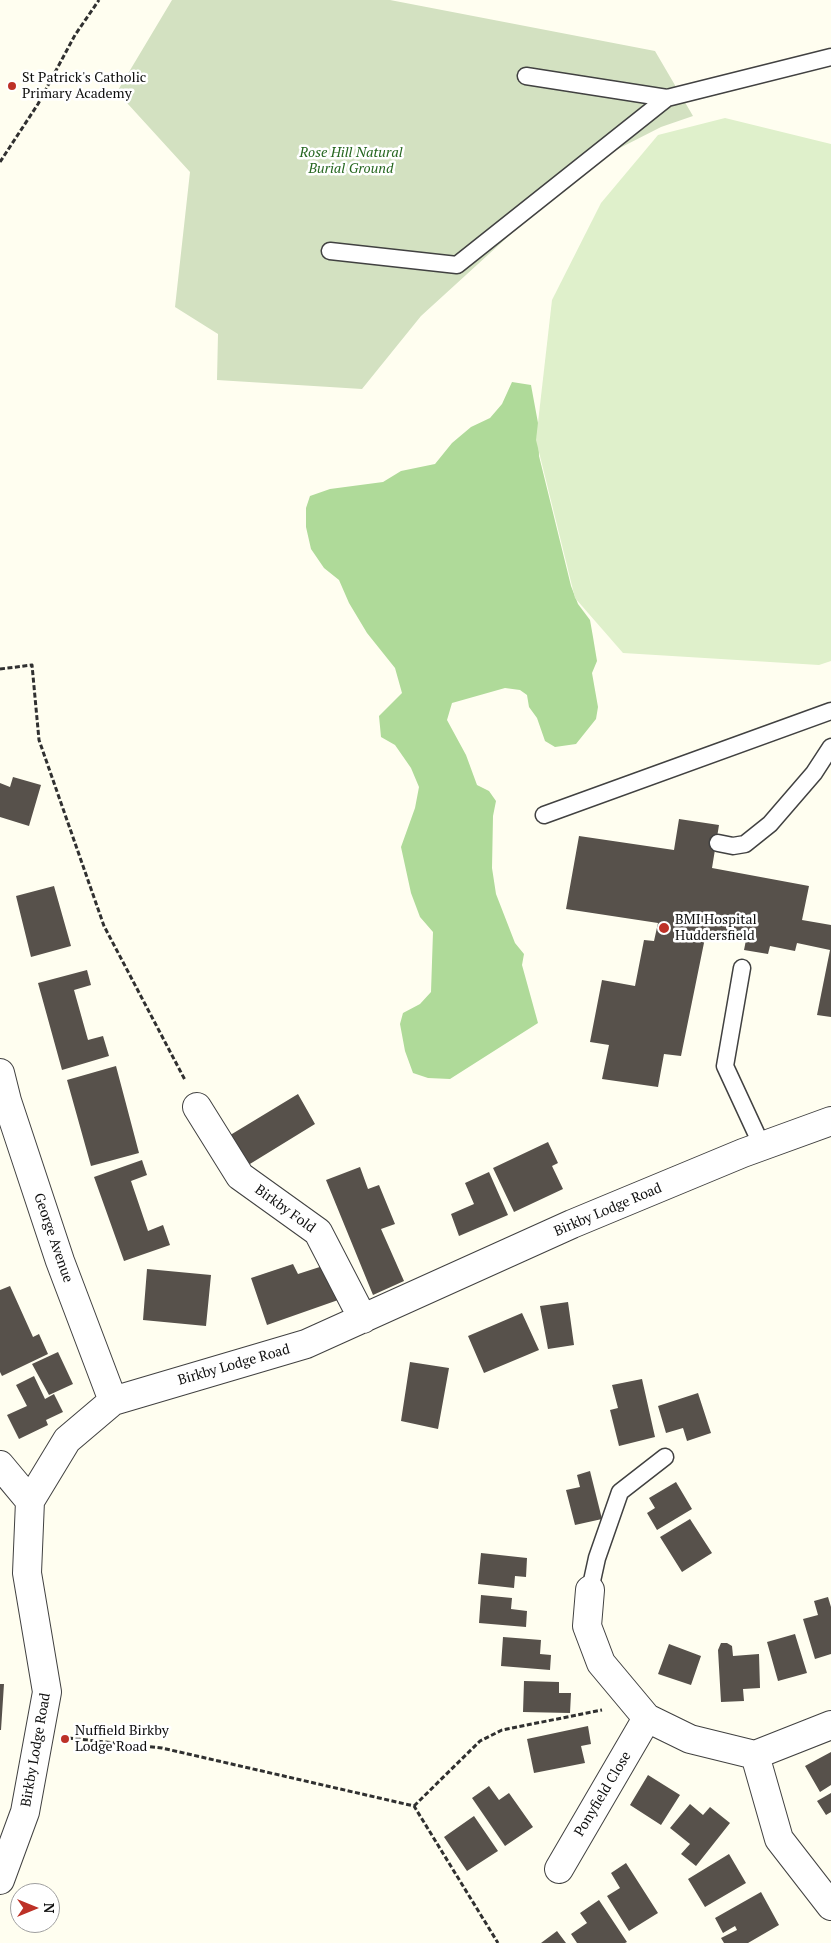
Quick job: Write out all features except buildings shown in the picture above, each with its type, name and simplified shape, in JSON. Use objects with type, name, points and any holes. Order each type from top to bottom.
[{"type":"street","name":"George Avenue","points":[[0,1072],[7,1101],[60,1261],[113,1401]]},
{"type":"street","name":"Birkby Fold","points":[[197,1107],[240,1176],[318,1232],[363,1319]]},
{"type":"street","name":"Birkby Lodge Road","points":[[0,1880],[26,1812],[48,1692],[26,1573],[30,1501],[67,1440],[113,1401],[306,1344],[572,1224],[762,1146],[831,1121]]},
{"type":"street","points":[[0,1465],[30,1501]]},
{"type":"street","points":[[590,1590],[587,1626],[601,1663],[647,1718],[690,1739],[755,1756],[831,1725]]},
{"type":"street","name":"Ponyfield Close","points":[[559,1869],[647,1718]]},
{"type":"street","points":[[755,1756],[779,1839],[831,1906]]},
{"type":"lane","points":[[526,76],[667,98],[831,57]]},
{"type":"lane","points":[[330,251],[457,264],[667,98]]},
{"type":"lane","points":[[544,815],[831,711]]},
{"type":"lane","points":[[718,843],[733,846],[745,844],[770,824],[814,773],[831,747]]},
{"type":"lane","points":[[742,968],[725,1066],[762,1146]]},
{"type":"lane","points":[[590,1590],[597,1558],[620,1492],[665,1457]]},
{"type":"path","points":[[0,162],[38,104],[75,35],[99,0]]},
{"type":"path","points":[[0,669],[32,665],[39,740],[104,926],[175,1058],[197,1107]]},
{"type":"path","points":[[414,1806],[480,1740],[502,1730],[612,1708],[626,1693]]},
{"type":"path","points":[[40,1736],[162,1748],[414,1806],[498,1943]]},
{"type":"green space","name":"Rose Hill Natural Burial Ground","points":[[172,0],[390,0],[655,51],[693,116],[661,127],[606,155],[535,212],[421,316],[362,389],[217,380],[218,334],[175,307],[190,172],[117,92]]},
{"type":"green space","points":[[725,118],[831,144],[831,661],[819,665],[623,653],[575,598],[536,440],[552,300],[601,203],[658,135]]},
{"type":"green space","points":[[512,382],[531,385],[538,423],[539,456],[571,586],[578,604],[590,620],[597,661],[592,673],[598,707],[596,719],[576,744],[555,747],[545,741],[537,718],[529,707],[527,695],[520,690],[505,688],[452,703],[447,720],[466,755],[477,785],[489,791],[496,801],[493,816],[492,868],[496,894],[515,943],[524,954],[522,965],[538,1023],[450,1079],[428,1078],[413,1073],[405,1051],[400,1024],[403,1013],[420,1004],[431,992],[433,932],[420,917],[411,893],[401,847],[415,808],[419,787],[411,768],[395,745],[381,737],[379,716],[402,693],[395,668],[367,633],[349,603],[339,580],[324,568],[311,549],[306,527],[306,508],[310,496],[330,489],[383,482],[401,471],[435,464],[452,443],[471,427],[490,418],[502,404]]},
{"type":"place","name":"St Patrick's Catholic Primary Academy","points":[[12,86]]},
{"type":"place","name":"BMI Hospital Huddersfield","points":[[664,928]]},
{"type":"place","name":"Nuffield Birkby Lodge Road","points":[[65,1739]]}]
